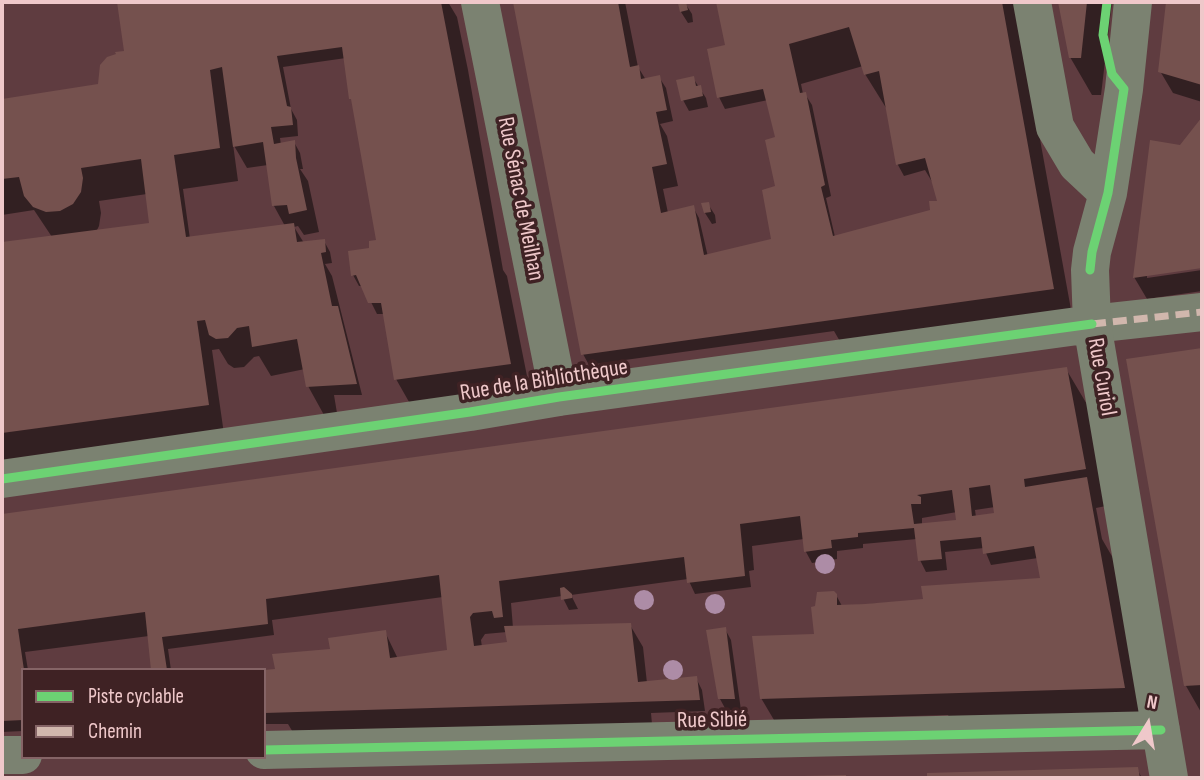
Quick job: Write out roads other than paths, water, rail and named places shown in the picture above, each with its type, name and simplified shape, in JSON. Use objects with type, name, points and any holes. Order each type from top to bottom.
[{"type":"street","name":"Rue Sénac de Meilhan","points":[[480,2],[559,397]]},
{"type":"street","points":[[1032,2],[1055,127],[1077,164],[1108,193]]},
{"type":"street","name":"Rue Curiol","points":[[1133,2],[1124,89],[1108,193],[1091,261],[1092,324],[1169,778]]},
{"type":"street","name":"Rue de la Bibliothèque","points":[[2,479],[559,397],[1092,324],[1202,312]]},
{"type":"street","name":"Rue Sibié","points":[[266,750],[1161,730]]},
{"type":"street","points":[[2,755],[21,755]]}]
